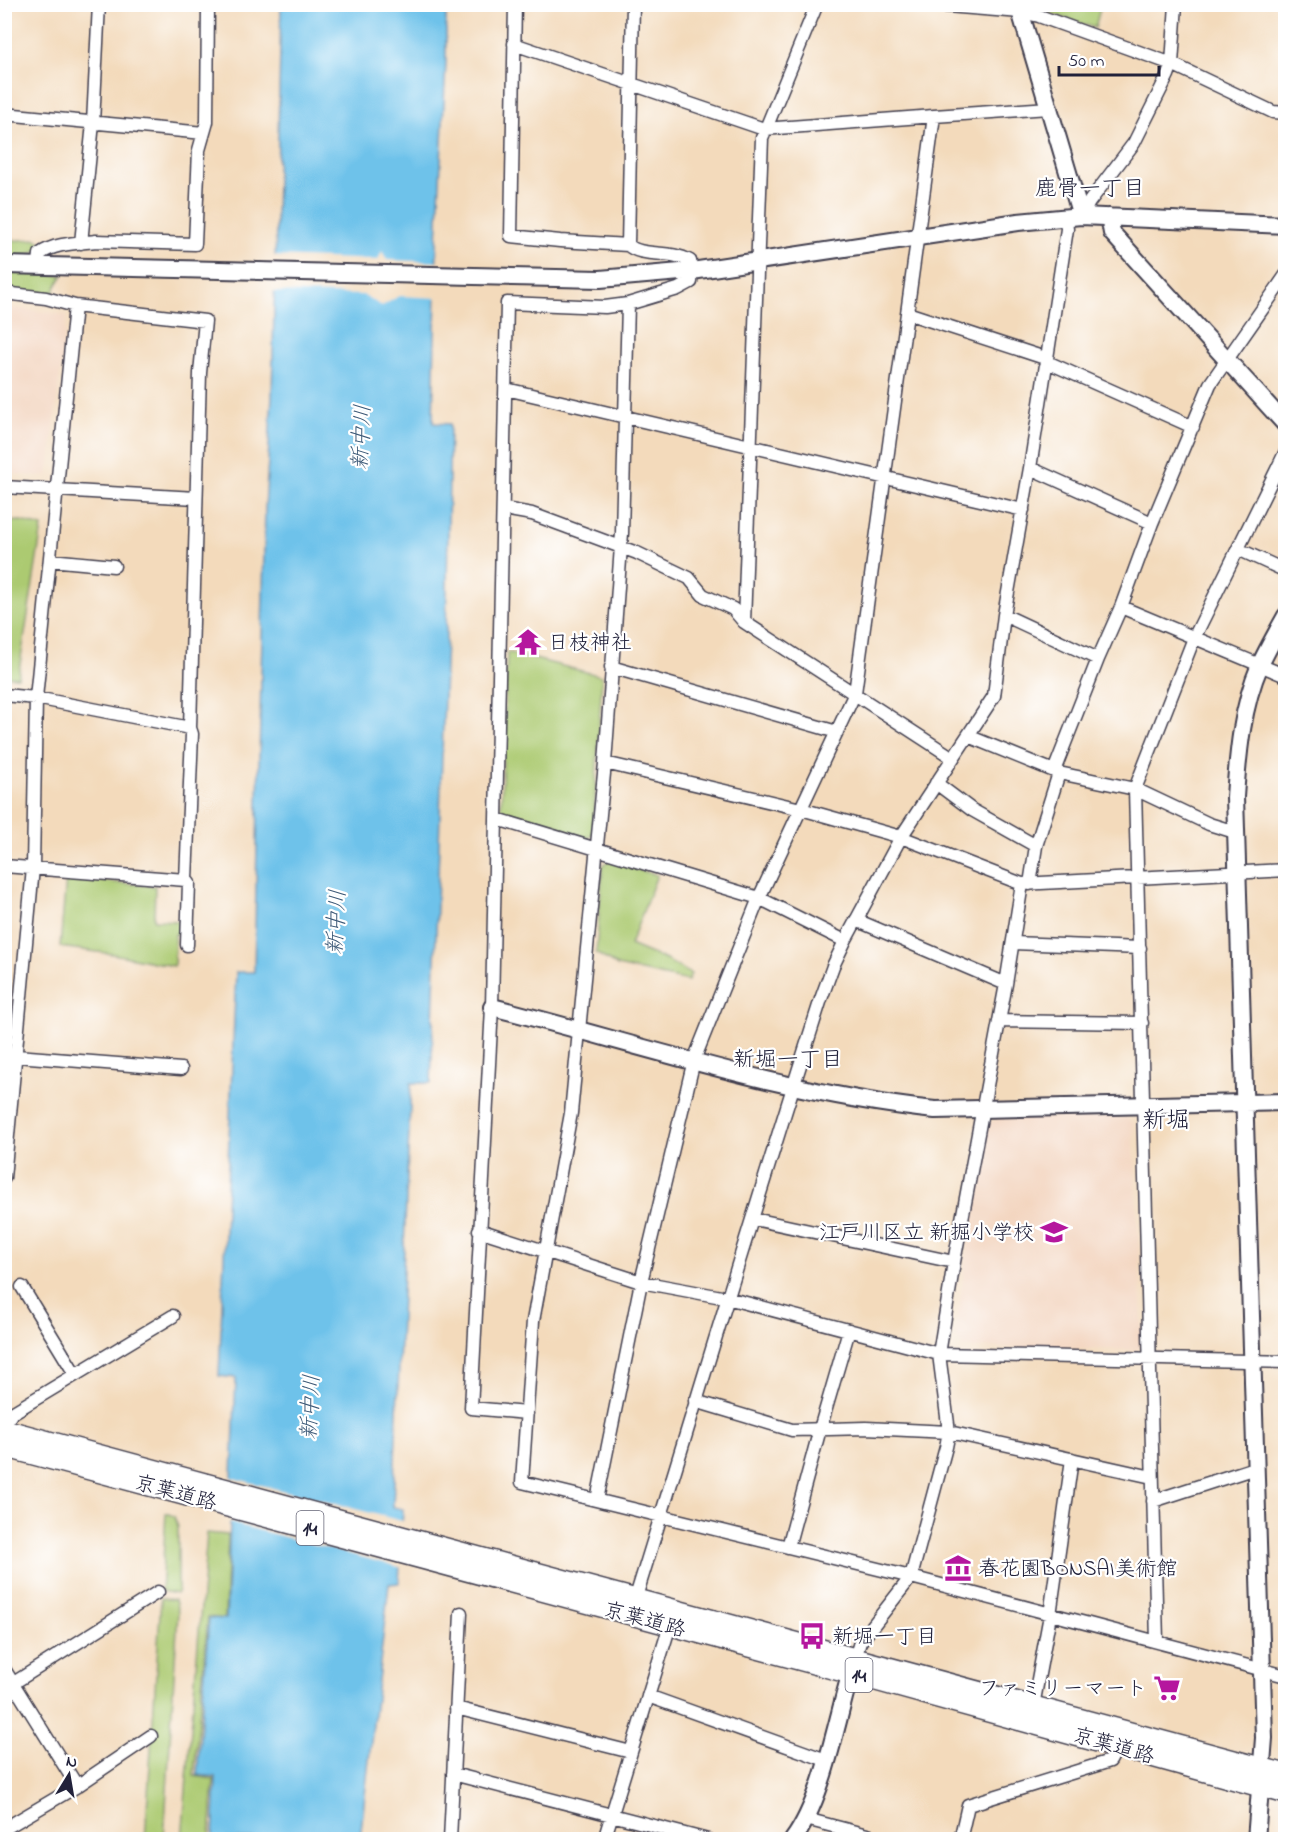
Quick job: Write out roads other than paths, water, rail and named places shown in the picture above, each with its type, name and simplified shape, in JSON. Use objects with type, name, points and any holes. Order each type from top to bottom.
[{"type":"highway","name":"京葉道路","points":[[5,1435],[187,1488],[432,1553],[635,1600],[1118,1746],[1262,1778],[1286,1775]]},
{"type":"highway","name":"京葉道路","points":[[432,1553],[670,1625],[1033,1706],[1262,1778],[1286,1793]]},
{"type":"street","points":[[81,243],[93,123],[99,4]]},
{"type":"street","points":[[39,264],[40,254],[46,249],[96,241],[195,244],[199,150],[207,122],[208,4]]},
{"type":"street","points":[[515,4],[511,236],[628,245],[635,252],[668,253],[683,257],[690,261],[692,271],[691,282],[678,289],[628,304],[605,307],[507,303],[492,1007],[471,1408],[527,1413]]},
{"type":"street","points":[[628,245],[633,4]]},
{"type":"street","points":[[744,622],[762,138],[817,4]]},
{"type":"street","points":[[922,4],[1040,10],[1172,64],[1273,112],[1286,113]]},
{"type":"street","points":[[635,1600],[820,999],[845,941],[901,837],[994,696],[1004,615],[1030,468],[1066,229],[1134,143],[1168,75],[1172,64],[1176,4]]},
{"type":"street","points":[[1020,8],[1049,108],[1074,217]]},
{"type":"street","points":[[514,44],[632,82],[764,129],[1049,108]]},
{"type":"street","points":[[4,114],[204,133]]},
{"type":"street","points":[[597,1500],[641,1282],[694,1060],[759,898],[855,693],[934,116]]},
{"type":"street","points":[[4,265],[39,264],[481,278],[600,279],[692,271],[1018,222],[1074,217],[1286,225]]},
{"type":"street","points":[[1109,217],[1112,233],[1286,425]]},
{"type":"street","points":[[793,1839],[806,1819],[826,1760],[860,1642],[911,1577],[949,1432],[939,1354],[1013,943],[1056,772],[1098,659],[1210,384],[1286,275]]},
{"type":"street","points":[[4,293],[46,298],[75,306],[205,321],[200,373],[196,498],[190,728],[192,734],[186,880],[189,883],[187,945]]},
{"type":"street","points":[[628,304],[620,545],[605,763],[571,1113],[533,1321],[522,1482],[911,1577],[1286,1676]]},
{"type":"street","points":[[4,1178],[10,1055],[33,868],[36,698],[75,306]]},
{"type":"street","points":[[907,313],[1045,360],[1193,427]]},
{"type":"street","points":[[506,389],[1023,510]]},
{"type":"street","points":[[1157,1642],[1135,789],[1194,638],[1286,451]]},
{"type":"street","points":[[1030,468],[1152,523]]},
{"type":"street","points":[[4,487],[196,498]]},
{"type":"street","points":[[504,509],[532,514],[620,545],[689,578],[703,595],[733,609],[744,622],[953,758]]},
{"type":"street","points":[[1238,549],[1286,571]]},
{"type":"street","points":[[50,560],[114,566]]},
{"type":"street","points":[[1121,607],[1286,676]]},
{"type":"street","points":[[1004,615],[1098,659]]},
{"type":"street","points":[[1256,1839],[1264,1738],[1235,797],[1241,738],[1247,708],[1260,667],[1286,616]]},
{"type":"street","points":[[611,667],[837,732]]},
{"type":"street","points":[[4,695],[36,698],[190,728]]},
{"type":"street","points":[[968,736],[1056,772],[1135,789],[1209,824],[1235,832]]},
{"type":"street","points":[[605,763],[801,809],[901,837],[1026,884],[1286,870]]},
{"type":"street","points":[[936,783],[972,810],[1036,846]]},
{"type":"street","points":[[496,819],[759,898],[845,941]]},
{"type":"street","points":[[4,866],[186,880]]},
{"type":"street","points":[[856,920],[1006,984]]},
{"type":"street","points":[[1013,943],[1140,948]]},
{"type":"street","points":[[492,1007],[794,1087],[896,1106],[935,1110],[1286,1102]]},
{"type":"street","points":[[999,1021],[1142,1023]]},
{"type":"street","points":[[10,1055],[181,1069]]},
{"type":"street","points":[[754,1219],[954,1262]]},
{"type":"street","points":[[479,1230],[641,1282],[727,1298],[939,1354],[1286,1362]]},
{"type":"street","points":[[22,1287],[75,1374]]},
{"type":"street","points":[[5,1435],[7,1420],[12,1413],[173,1316]]},
{"type":"street","points":[[788,1547],[849,1330]]},
{"type":"street","points":[[695,1401],[792,1430],[866,1428],[949,1432],[1152,1477]]},
{"type":"street","points":[[1033,1706],[1050,1615],[1071,1459]]},
{"type":"street","points":[[1153,1501],[1255,1468]]},
{"type":"street","points":[[9,1687],[158,1592]]},
{"type":"street","points":[[450,1839],[461,1613]]},
{"type":"street","points":[[604,1839],[670,1625]]},
{"type":"street","points":[[4,1669],[9,1687],[77,1786]]},
{"type":"street","points":[[648,1696],[826,1760]]},
{"type":"street","points":[[456,1708],[631,1752]]},
{"type":"street","points":[[4,1828],[77,1786],[151,1736]]},
{"type":"street","points":[[960,1839],[968,1805],[1110,1761],[1118,1746]]},
{"type":"street","points":[[453,1774],[708,1839]]},
{"type":"street","points":[[806,1819],[886,1839]]},
{"type":"water","name":"新中川","points":[[281,5],[446,5],[433,423],[450,424],[446,637],[431,1083],[411,1083],[393,1507],[403,1509],[399,1583],[389,1584],[360,1839],[213,1839],[216,1777],[197,1775],[209,1618],[226,1619],[236,1378],[219,1376],[236,972],[254,972],[265,508],[272,396]]},
{"type":"place","name":"日枝神社","points":[[528,642]]},
{"type":"place","name":"江戸川区立 新掘小学校","points":[[1054,1232]]},
{"type":"place","name":"春花園BONSAI美術館","points":[[958,1568]]},
{"type":"place","name":"新堀一丁目","points":[[812,1636]]},
{"type":"place","name":"ファミリーマート","points":[[1167,1688]]},
{"type":"district","name":"鹿骨一丁目","points":[[1090,187]]},
{"type":"district","name":"新堀一丁目","points":[[788,1058]]},
{"type":"district","name":"新堀","points":[[1166,1119]]}]
